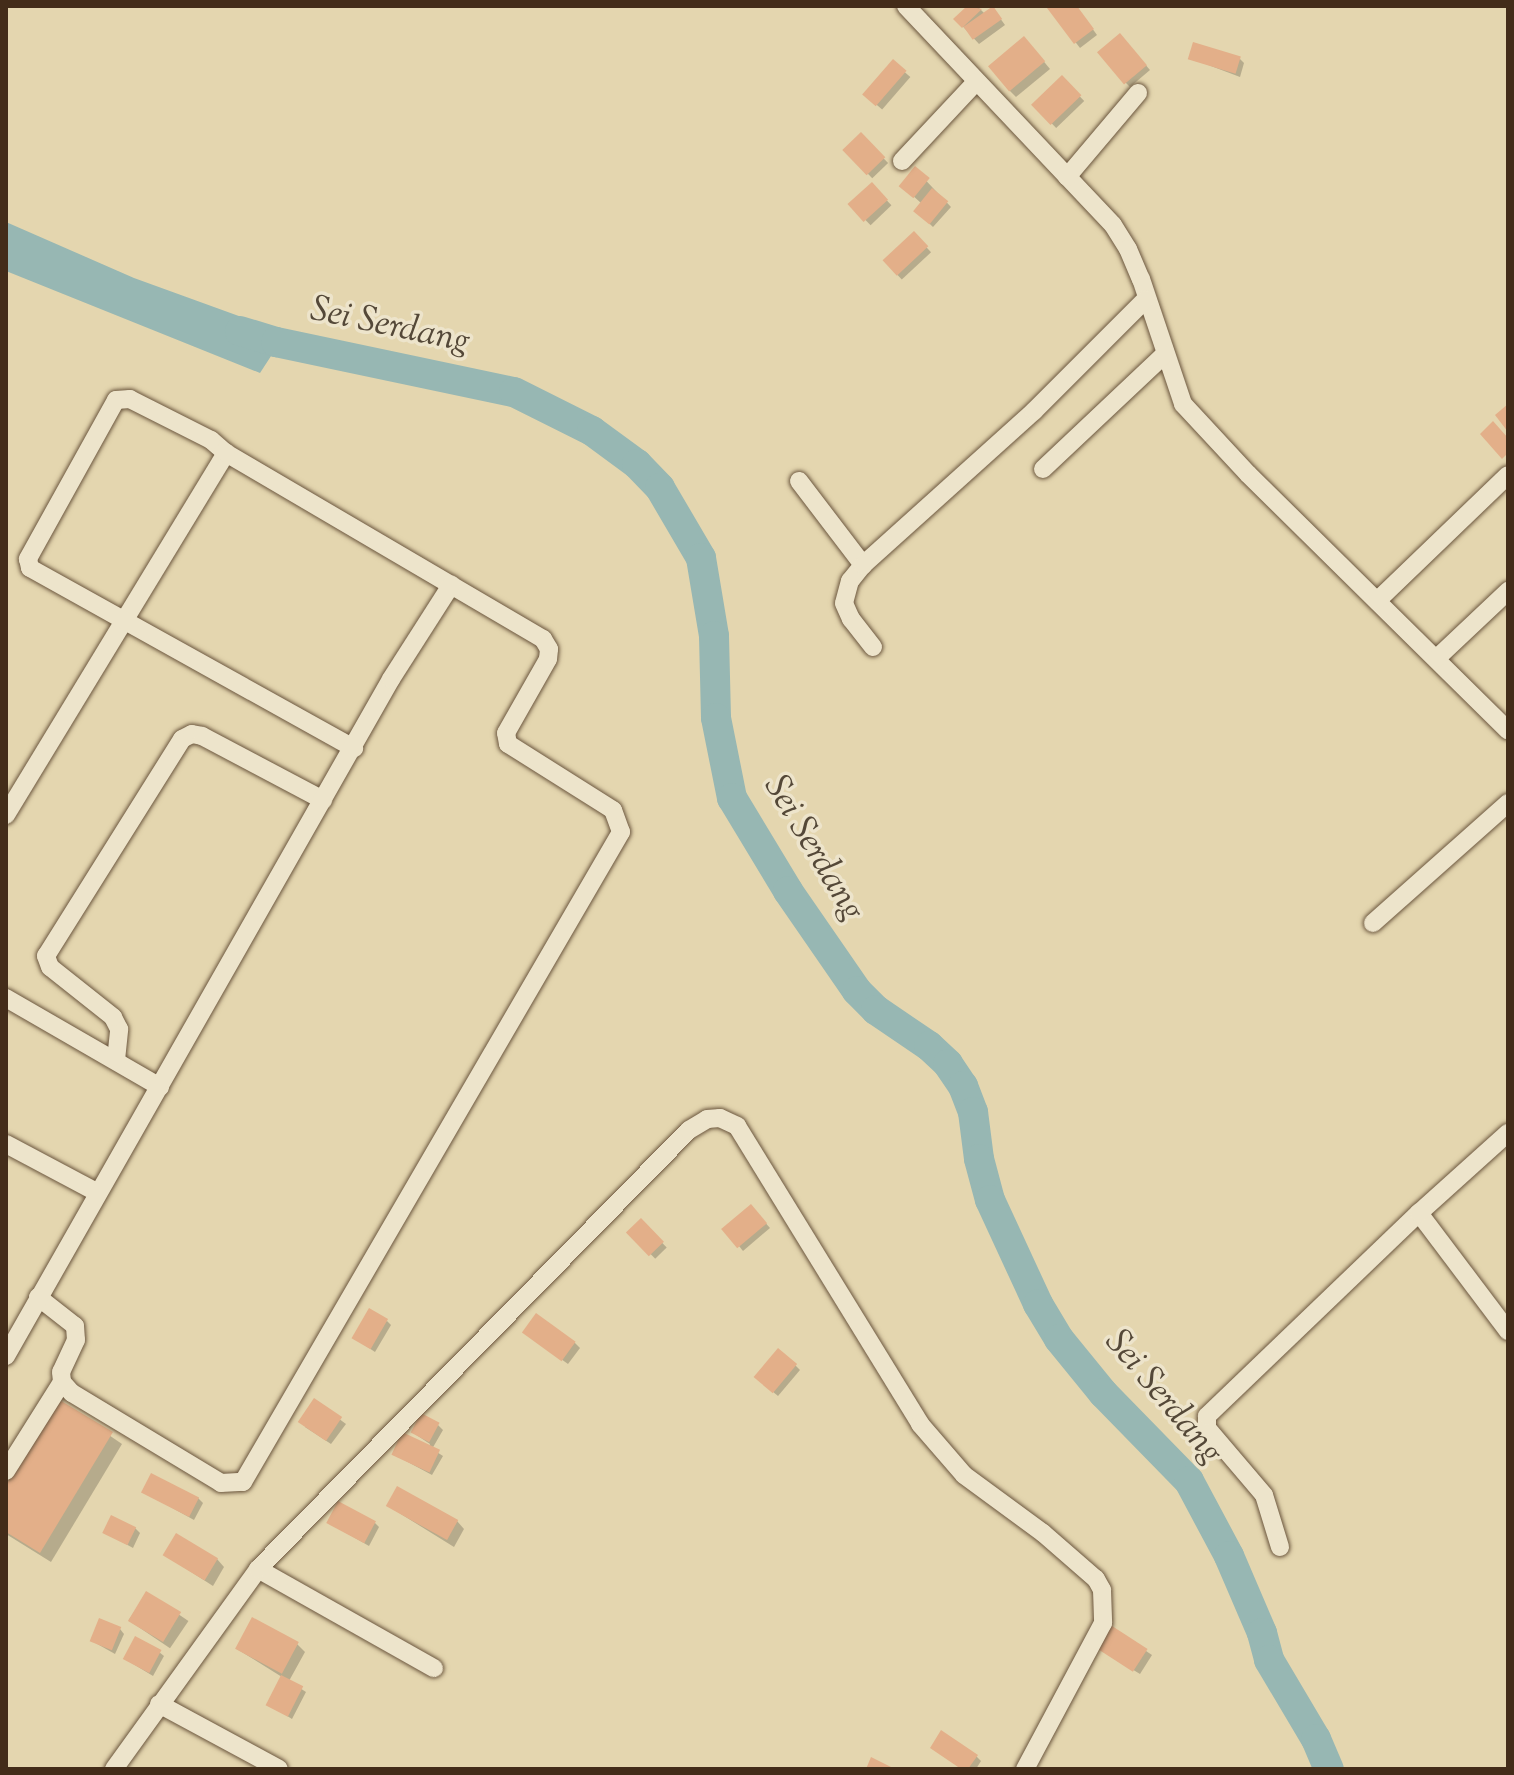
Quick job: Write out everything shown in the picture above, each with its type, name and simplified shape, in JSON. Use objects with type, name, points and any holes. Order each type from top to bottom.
[{"type":"street","points":[[906,6],[1101,212],[1128,249],[1183,404],[1508,730]]},
{"type":"street","points":[[902,161],[976,82]]},
{"type":"street","points":[[1067,177],[1138,93]]},
{"type":"street","points":[[873,647],[851,619],[844,603],[850,581],[863,565],[1034,411],[1146,299]]},
{"type":"street","points":[[1043,469],[1164,355]]},
{"type":"street","points":[[38,1297],[75,1326],[76,1340],[61,1372],[62,1382],[72,1393],[221,1483],[243,1482],[621,832],[619,818],[613,810],[508,744],[506,733],[548,659],[548,645],[226,453],[211,440],[130,399],[111,404],[28,563],[34,573],[354,748]]},
{"type":"street","points":[[6,815],[226,453]]},
{"type":"street","points":[[1378,600],[1508,475]]},
{"type":"street","points":[[799,481],[863,565]]},
{"type":"street","points":[[6,1356],[391,679],[451,585]]},
{"type":"street","points":[[1437,658],[1508,591]]},
{"type":"street","points":[[116,1060],[119,1029],[113,1017],[50,967],[46,956],[182,739],[192,734],[202,736],[323,800]]},
{"type":"street","points":[[1373,923],[1508,803]]},
{"type":"street","points":[[6,998],[160,1087]]},
{"type":"street","points":[[114,1769],[258,1569],[689,1130],[707,1119],[720,1118],[737,1126],[920,1424],[964,1475],[1043,1533],[1096,1579],[1102,1590],[1103,1623],[1025,1769]]},
{"type":"street","points":[[1280,1547],[1264,1495],[1207,1428],[1207,1416],[1419,1213],[1508,1133]]},
{"type":"street","points":[[6,1144],[98,1193]]},
{"type":"street","points":[[1419,1213],[1508,1331]]},
{"type":"street","points":[[6,1471],[62,1382]]},
{"type":"street","points":[[258,1569],[434,1668]]},
{"type":"street","points":[[159,1704],[279,1769]]},
{"type":"water","points":[[6,222],[134,278],[286,333],[260,373],[6,271]]},
{"type":"building","points":[[967,6],[982,9],[962,28],[953,19]]},
{"type":"building","points":[[993,6],[1002,19],[973,40],[964,27]]},
{"type":"building","points":[[1077,6],[1094,29],[1074,44],[1047,8]]},
{"type":"building","points":[[1120,33],[1147,65],[1124,84],[1097,52]]},
{"type":"building","points":[[1024,36],[1045,61],[1009,91],[988,66]]},
{"type":"building","points":[[1193,42],[1241,57],[1236,74],[1188,59]]},
{"type":"building","points":[[893,59],[907,71],[876,106],[862,94]]},
{"type":"building","points":[[1062,75],[1081,95],[1051,125],[1031,105]]},
{"type":"building","points":[[861,132],[885,157],[867,175],[842,150]]},
{"type":"building","points":[[915,166],[930,178],[913,198],[899,186]]},
{"type":"building","points":[[872,182],[888,200],[864,222],[847,204]]},
{"type":"building","points":[[932,188],[948,201],[929,225],[913,211]]},
{"type":"building","points":[[914,231],[928,246],[897,276],[883,260]]},
{"type":"building","points":[[1508,404],[1508,432],[1495,415]]},
{"type":"building","points":[[1493,421],[1508,438],[1508,453],[1502,459],[1480,434]]},
{"type":"building","points":[[751,1204],[767,1223],[737,1248],[721,1229]]},
{"type":"building","points":[[641,1218],[664,1242],[649,1256],[626,1233]]},
{"type":"building","points":[[369,1308],[388,1319],[371,1349],[351,1338]]},
{"type":"building","points":[[536,1313],[576,1342],[562,1361],[522,1332]]},
{"type":"building","points":[[778,1348],[797,1364],[773,1393],[754,1377]]},
{"type":"building","points":[[314,1398],[342,1417],[326,1441],[298,1422]]},
{"type":"building","points":[[58,1399],[113,1432],[40,1553],[6,1532],[6,1485]]},
{"type":"building","points":[[421,1413],[440,1423],[429,1442],[411,1432]]},
{"type":"building","points":[[402,1432],[440,1450],[429,1472],[391,1455]]},
{"type":"building","points":[[151,1473],[199,1498],[189,1517],[141,1493]]},
{"type":"building","points":[[397,1486],[458,1520],[447,1540],[386,1506]]},
{"type":"building","points":[[338,1501],[376,1521],[364,1543],[326,1523]]},
{"type":"building","points":[[111,1515],[136,1527],[127,1545],[102,1533]]},
{"type":"building","points":[[176,1533],[218,1558],[205,1581],[163,1555]]},
{"type":"building","points":[[146,1591],[181,1612],[163,1642],[128,1621]]},
{"type":"building","points":[[252,1617],[299,1642],[282,1674],[235,1649]]},
{"type":"building","points":[[99,1618],[121,1627],[112,1650],[90,1641]]},
{"type":"building","points":[[1109,1624],[1148,1649],[1133,1672],[1094,1647]]},
{"type":"building","points":[[135,1636],[161,1650],[149,1673],[123,1659]]},
{"type":"building","points":[[281,1675],[303,1686],[288,1717],[266,1705]]},
{"type":"building","points":[[941,1730],[978,1755],[968,1769],[961,1769],[930,1748]]},
{"type":"building","points":[[871,1757],[895,1769],[866,1769]]},
{"type":"waterway","name":"Sei Serdang","points":[[240,331],[276,342],[514,392],[592,431],[637,464],[660,488],[701,558],[714,636],[716,718],[732,798],[788,891],[857,991],[876,1010],[929,1046],[948,1064],[963,1086],[973,1112],[979,1159],[990,1200],[1038,1304],[1059,1339],[1103,1393],[1189,1481],[1229,1556],[1262,1633],[1269,1660],[1316,1739],[1329,1769]]}]
